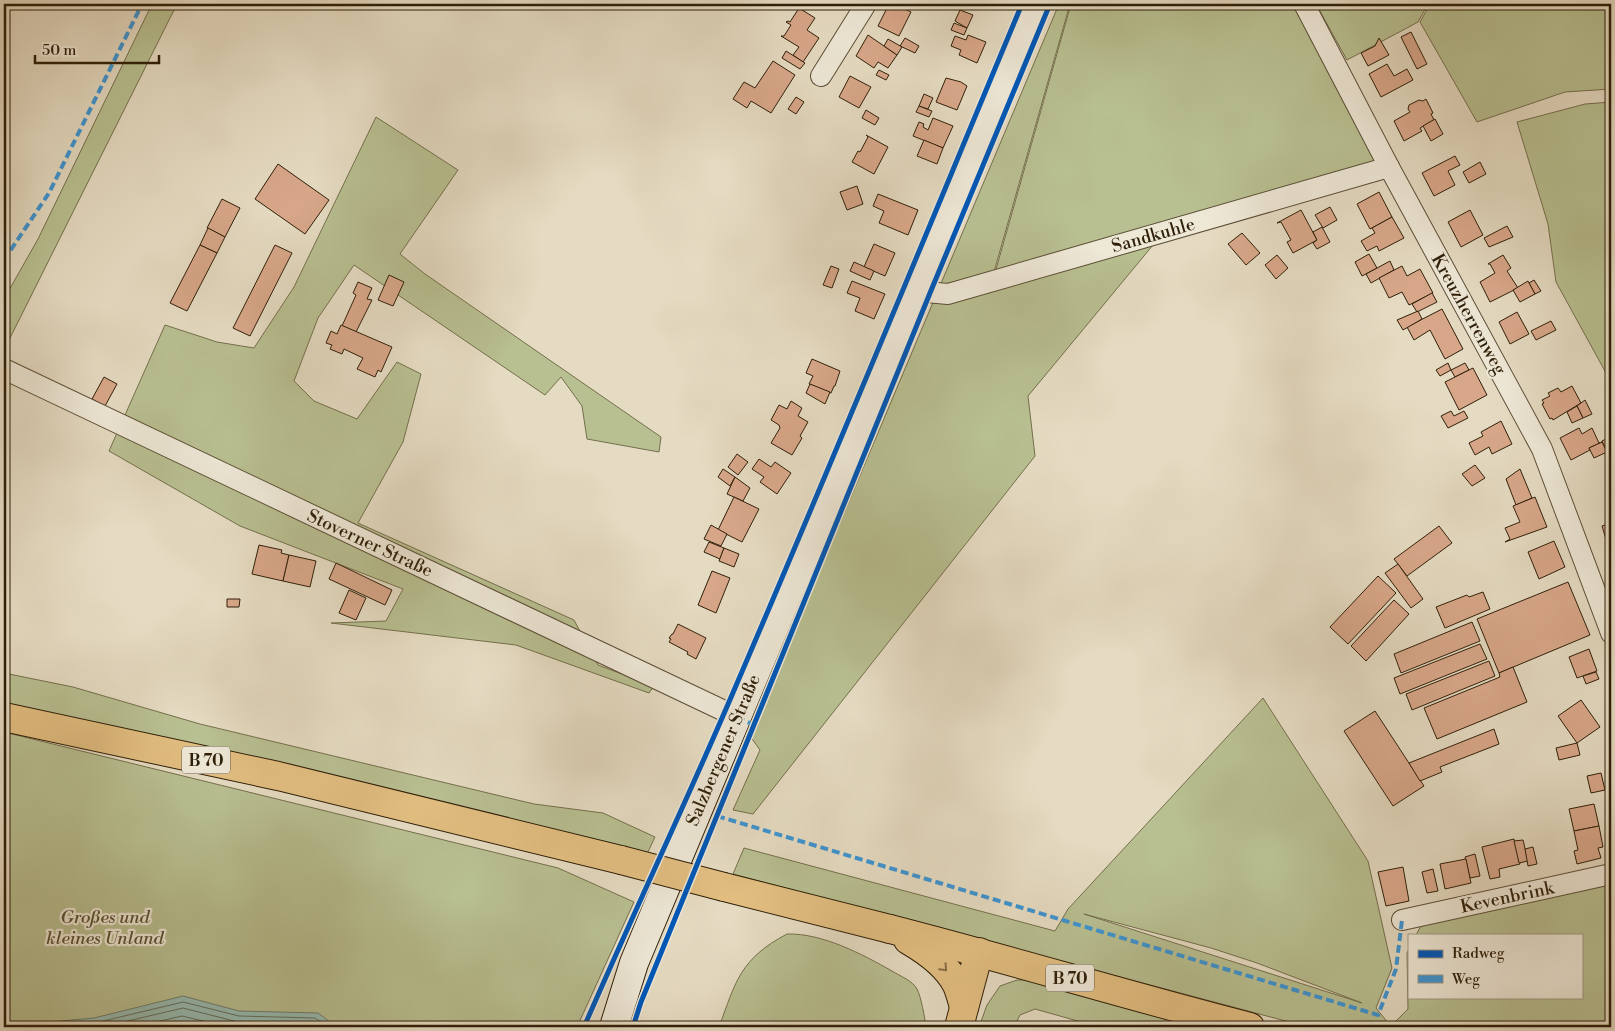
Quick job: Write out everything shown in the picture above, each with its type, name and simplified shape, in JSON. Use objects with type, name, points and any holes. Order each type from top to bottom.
[{"type":"main road","name":"Salzbergener Straße","points":[[614,1027],[634,964],[1035,4]]},
{"type":"main road","name":"B 70","points":[[4,717],[278,776],[621,860],[979,952],[1161,1004],[1250,1027]]},
{"type":"main road","name":"B 70","points":[[890,929],[923,949],[949,972],[957,985],[961,1017]]},
{"type":"main road","points":[[961,1017],[979,952]]},
{"type":"street","points":[[821,76],[866,4]]},
{"type":"street","name":"Kreuzherrenweg","points":[[1304,4],[1389,167],[1542,449],[1611,634]]},
{"type":"street","name":"Sandkuhle","points":[[915,292],[948,294],[1389,167]]},
{"type":"street","name":"Stoverner Straße","points":[[4,369],[737,717]]},
{"type":"street","name":"Kevenbrink","points":[[1402,920],[1611,874]]},
{"type":"green space","points":[[152,4],[177,4],[4,350],[4,299],[38,239]]},
{"type":"green space","points":[[1059,4],[1070,4],[990,286],[1158,239],[1028,396],[1035,456],[753,814],[733,810],[760,750],[750,736]]},
{"type":"green space","points":[[1071,4],[1296,4],[1380,160],[995,273]]},
{"type":"green space","points":[[1316,4],[1428,4],[1418,22],[1347,60]]},
{"type":"green space","points":[[1430,4],[1611,4],[1611,89],[1565,92],[1477,122],[1420,22]]},
{"type":"green space","points":[[1611,102],[1611,382],[1556,282],[1548,224],[1517,122],[1585,104]]},
{"type":"green space","points":[[376,117],[458,170],[400,254],[425,274],[661,437],[659,452],[587,439],[582,406],[561,377],[545,395],[354,265],[318,318],[294,381],[314,401],[357,419],[397,362],[421,374],[403,442],[358,523],[574,620],[598,665],[654,686],[649,693],[516,645],[331,623],[386,621],[403,589],[240,526],[109,451],[165,325],[217,342],[254,348],[294,287]]},
{"type":"green space","points":[[4,673],[73,687],[200,724],[534,804],[603,813],[655,837],[647,854],[4,709]]},
{"type":"green space","points":[[1263,698],[1368,861],[1392,968],[1376,1008],[1389,1024],[1400,1027],[1308,1027],[733,874],[744,848],[1055,931],[1068,909]],"holes":[[[1084,914],[1211,948],[1257,963],[1362,1003]]]},
{"type":"green space","name":"Großes und kleines Unland","points":[[4,732],[558,868],[634,902],[577,1027],[4,1027]]},
{"type":"green space","points":[[1611,879],[1611,1027],[1418,1027],[1396,1021],[1408,1009],[1407,953],[1408,951],[1408,998],[1582,998],[1582,934],[1417,934],[1423,922]]},
{"type":"green space","points":[[787,934],[814,937],[841,946],[868,958],[909,981],[918,992],[926,1027],[719,1027],[736,984],[749,962],[771,943]]},
{"type":"green space","points":[[1017,980],[1038,980],[1214,1027],[1099,1027],[1035,1009],[1020,1015],[1014,1027],[979,1027],[987,1005],[1000,986]]},
{"type":"water","points":[[183,996],[239,1011],[318,1013],[337,1027],[4,1027],[94,1018]]},
{"type":"building","points":[[889,4],[895,4],[911,12],[899,36],[878,26]]},
{"type":"building","points":[[799,8],[815,18],[807,30],[819,38],[803,62],[793,55],[799,47],[781,36],[784,36],[791,25],[786,22],[790,22]]},
{"type":"building","points":[[960,10],[973,15],[967,28],[955,21]]},
{"type":"building","points":[[954,23],[967,28],[964,35],[951,30]]},
{"type":"building","points":[[1411,32],[1427,64],[1417,69],[1401,37]]},
{"type":"building","points":[[868,35],[897,55],[888,68],[878,62],[874,68],[856,56]]},
{"type":"building","points":[[968,35],[986,42],[977,63],[959,55],[961,50],[951,46],[955,36],[966,40]]},
{"type":"building","points":[[905,38],[919,46],[915,53],[900,46]]},
{"type":"building","points":[[1379,38],[1389,55],[1368,66],[1361,53],[1375,46]]},
{"type":"building","points":[[888,39],[902,47],[897,55],[884,46]]},
{"type":"building","points":[[786,51],[805,63],[800,69],[782,58]]},
{"type":"building","points":[[773,61],[795,75],[771,113],[751,101],[747,108],[733,99],[744,82],[755,88]]},
{"type":"building","points":[[1387,64],[1394,76],[1407,69],[1413,80],[1381,97],[1369,74]]},
{"type":"building","points":[[879,70],[889,75],[886,80],[876,75]]},
{"type":"building","points":[[850,76],[871,87],[859,108],[839,97]]},
{"type":"building","points":[[946,78],[961,82],[967,86],[957,110],[936,102]]},
{"type":"building","points":[[924,94],[933,98],[928,109],[919,106]]},
{"type":"building","points":[[796,97],[804,102],[796,114],[788,109]]},
{"type":"building","points":[[1426,99],[1433,113],[1431,114],[1434,120],[1420,128],[1422,131],[1404,141],[1394,121],[1410,112],[1408,109],[1409,105]]},
{"type":"building","points":[[919,106],[932,111],[929,117],[916,112]]},
{"type":"building","points":[[866,110],[879,118],[875,125],[862,118]]},
{"type":"building","points":[[933,118],[953,126],[943,148],[913,136],[919,122],[924,124],[923,127],[928,130]]},
{"type":"building","points":[[1435,119],[1443,134],[1431,141],[1423,126]]},
{"type":"building","points":[[866,135],[888,147],[874,174],[852,162],[868,137]]},
{"type":"building","points":[[924,140],[943,148],[937,164],[917,156]]},
{"type":"building","points":[[1455,156],[1460,165],[1448,171],[1455,185],[1434,196],[1422,173]]},
{"type":"building","points":[[1480,162],[1486,174],[1469,183],[1463,172]]},
{"type":"building","points":[[278,164],[329,200],[305,234],[255,199]]},
{"type":"building","points":[[857,186],[863,204],[847,210],[840,192]]},
{"type":"building","points":[[1379,192],[1392,217],[1370,229],[1357,204]]},
{"type":"building","points":[[878,194],[918,210],[908,235],[879,223],[884,211],[873,206]]},
{"type":"building","points":[[222,199],[240,208],[225,237],[207,228]]},
{"type":"building","points":[[1330,207],[1337,220],[1323,228],[1315,215]]},
{"type":"building","points":[[1301,210],[1317,240],[1293,253],[1287,242],[1291,240],[1281,222],[1277,223]]},
{"type":"building","points":[[1470,210],[1483,235],[1461,247],[1448,222]]},
{"type":"building","points":[[1392,217],[1404,238],[1379,251],[1377,246],[1367,251],[1361,241],[1375,233],[1372,228]]},
{"type":"building","points":[[1507,226],[1513,237],[1489,247],[1484,238]]},
{"type":"building","points":[[1322,227],[1330,242],[1317,249],[1313,243],[1317,240],[1313,232]]},
{"type":"building","points":[[208,228],[225,237],[217,253],[200,245]]},
{"type":"building","points":[[1242,233],[1260,253],[1246,265],[1228,244]]},
{"type":"building","points":[[874,244],[895,253],[885,276],[864,267]]},
{"type":"building","points":[[200,245],[217,253],[187,311],[170,303]]},
{"type":"building","points":[[275,245],[292,253],[250,336],[233,328]]},
{"type":"building","points":[[1369,254],[1377,268],[1362,276],[1355,262]]},
{"type":"building","points":[[1277,255],[1288,268],[1276,279],[1265,265]]},
{"type":"building","points":[[1503,255],[1511,268],[1507,271],[1518,288],[1490,302],[1480,282],[1495,273],[1490,264],[1488,264]]},
{"type":"building","points":[[1390,261],[1394,270],[1371,283],[1366,274]]},
{"type":"building","points":[[854,262],[874,271],[870,280],[850,271]]},
{"type":"building","points":[[831,266],[839,269],[832,288],[823,285]]},
{"type":"building","points":[[1402,266],[1407,276],[1420,269],[1433,293],[1409,305],[1402,292],[1389,298],[1379,278]]},
{"type":"building","points":[[389,275],[404,282],[393,306],[378,300]]},
{"type":"building","points":[[1534,280],[1541,291],[1535,294],[1529,283]]},
{"type":"building","points":[[852,281],[885,294],[874,319],[855,311],[860,298],[847,293]]},
{"type":"building","points":[[1528,281],[1535,294],[1520,302],[1513,290]]},
{"type":"building","points":[[358,282],[372,288],[367,299],[372,300],[356,332],[342,326],[356,295],[353,293]]},
{"type":"building","points":[[1432,293],[1437,302],[1417,312],[1412,304]]},
{"type":"building","points":[[1442,309],[1463,349],[1445,359],[1430,330],[1414,340],[1407,327]]},
{"type":"building","points":[[1418,311],[1422,319],[1403,330],[1397,320]]},
{"type":"building","points":[[1517,312],[1529,334],[1510,344],[1499,322]]},
{"type":"building","points":[[1551,321],[1556,330],[1536,340],[1531,331]]},
{"type":"building","points":[[341,325],[392,347],[381,372],[378,370],[375,377],[357,369],[363,358],[344,349],[342,354],[330,349],[332,345],[326,343],[331,331],[337,334]]},
{"type":"building","points":[[812,359],[840,371],[831,393],[809,384],[813,376],[806,373]]},
{"type":"building","points":[[1448,363],[1451,370],[1440,376],[1436,370]]},
{"type":"building","points":[[1465,363],[1469,370],[1455,377],[1451,370]]},
{"type":"building","points":[[1473,368],[1487,395],[1459,410],[1445,382]]},
{"type":"building","points":[[104,377],[117,384],[105,406],[92,399]]},
{"type":"building","points":[[810,384],[830,392],[825,404],[806,393]]},
{"type":"building","points":[[1572,386],[1581,403],[1553,420],[1552,418],[1550,419],[1542,404],[1544,403],[1542,400],[1550,396],[1548,393],[1558,388],[1561,392]]},
{"type":"building","points":[[1585,400],[1592,414],[1583,418],[1577,406]]},
{"type":"building","points":[[791,401],[802,408],[798,416],[808,422],[800,436],[802,438],[792,455],[771,443],[780,428],[779,425],[771,420],[779,405],[787,409]]},
{"type":"building","points":[[1577,406],[1583,418],[1572,423],[1567,412]]},
{"type":"building","points":[[1451,411],[1454,416],[1464,411],[1468,418],[1448,428],[1441,416]]},
{"type":"building","points":[[1501,421],[1512,444],[1492,454],[1489,447],[1475,455],[1469,443],[1483,436],[1481,432]]},
{"type":"building","points":[[1579,428],[1582,434],[1592,428],[1599,443],[1602,442],[1571,460],[1560,438]]},
{"type":"building","points":[[1608,438],[1611,449],[1607,452],[1602,441]]},
{"type":"building","points":[[1602,442],[1607,452],[1594,458],[1589,448]]},
{"type":"building","points":[[737,454],[748,462],[738,475],[728,467]]},
{"type":"building","points":[[759,459],[771,467],[775,462],[791,473],[777,494],[760,482],[764,477],[752,469]]},
{"type":"building","points":[[1475,465],[1485,478],[1472,486],[1462,474]]},
{"type":"building","points":[[723,469],[735,477],[730,486],[718,477]]},
{"type":"building","points":[[1520,469],[1532,498],[1516,505],[1506,479]]},
{"type":"building","points":[[735,477],[750,488],[743,501],[727,494]]},
{"type":"building","points":[[734,497],[759,509],[742,542],[718,530]]},
{"type":"building","points":[[1535,497],[1547,527],[1505,542],[1510,539],[1505,528],[1520,522],[1513,506]]},
{"type":"building","points":[[1611,523],[1611,556],[1602,526]]},
{"type":"building","points":[[711,525],[727,534],[721,546],[704,539]]},
{"type":"building","points":[[1439,526],[1452,543],[1407,576],[1394,559]]},
{"type":"building","points":[[1554,541],[1565,567],[1539,579],[1528,552]]},
{"type":"building","points":[[709,542],[724,548],[720,559],[704,552]]},
{"type":"building","points":[[259,545],[282,550],[281,553],[289,555],[283,581],[252,574]]},
{"type":"building","points":[[724,548],[739,554],[734,567],[719,561]]},
{"type":"building","points":[[289,555],[316,561],[310,587],[283,581]]},
{"type":"building","points":[[336,563],[392,590],[385,605],[329,579]]},
{"type":"building","points":[[1398,564],[1423,599],[1411,608],[1385,573]]},
{"type":"building","points":[[712,571],[730,578],[716,613],[698,605]]},
{"type":"building","points":[[1378,576],[1396,593],[1348,644],[1330,627]]},
{"type":"building","points":[[1568,582],[1590,635],[1499,673],[1477,619]]},
{"type":"building","points":[[349,590],[366,598],[356,620],[339,613]]},
{"type":"building","points":[[1483,592],[1490,609],[1445,628],[1436,607],[1467,595],[1469,597]]},
{"type":"building","points":[[227,599],[240,599],[239,607],[227,607]]},
{"type":"building","points":[[1394,600],[1409,614],[1366,661],[1351,646]]},
{"type":"building","points":[[1472,622],[1480,641],[1401,673],[1394,654]]},
{"type":"building","points":[[678,624],[706,638],[696,659],[687,654],[688,652],[669,642],[671,639],[669,638]]},
{"type":"building","points":[[1480,644],[1487,659],[1400,694],[1394,678]]},
{"type":"building","points":[[1589,649],[1597,671],[1577,678],[1569,657]]},
{"type":"building","points":[[1489,661],[1495,676],[1412,710],[1406,694]]},
{"type":"building","points":[[1513,667],[1527,702],[1437,739],[1424,708],[1500,677],[1499,673]]},
{"type":"building","points":[[1596,672],[1599,679],[1586,684],[1583,676]]},
{"type":"building","points":[[1581,700],[1600,727],[1577,743],[1558,716]]},
{"type":"building","points":[[1375,711],[1424,786],[1393,806],[1344,731]]},
{"type":"building","points":[[1494,729],[1499,744],[1440,767],[1442,772],[1420,781],[1409,763]]},
{"type":"building","points":[[1577,743],[1580,755],[1559,760],[1556,748]]},
{"type":"building","points":[[1601,773],[1605,790],[1591,793],[1587,776]]},
{"type":"building","points":[[1594,804],[1599,826],[1574,831],[1569,809]]},
{"type":"building","points":[[1599,826],[1603,847],[1598,848],[1601,858],[1577,864],[1574,851],[1578,850],[1574,831]]},
{"type":"building","points":[[1514,839],[1520,864],[1499,869],[1500,877],[1490,879],[1482,847]]},
{"type":"building","points":[[1523,840],[1528,861],[1519,863],[1514,841]]},
{"type":"building","points":[[1533,847],[1537,864],[1528,866],[1525,849]]},
{"type":"building","points":[[1475,854],[1480,876],[1470,878],[1465,857]]},
{"type":"building","points":[[1466,859],[1471,883],[1445,889],[1440,864]]},
{"type":"building","points":[[1403,867],[1409,901],[1386,906],[1378,872]]},
{"type":"building","points":[[1433,869],[1438,891],[1427,893],[1422,872]]},
{"type":"marked path","points":[[4,260],[49,193],[142,4]]},
{"type":"marked path","points":[[737,717],[754,725]]},
{"type":"marked path","points":[[717,816],[1378,1015],[1396,969],[1402,920]]},
{"type":"cycle path","points":[[584,1027],[714,737],[769,609],[1022,4]]},
{"type":"cycle path","points":[[633,1027],[641,1002],[930,293],[1050,4]]}]
